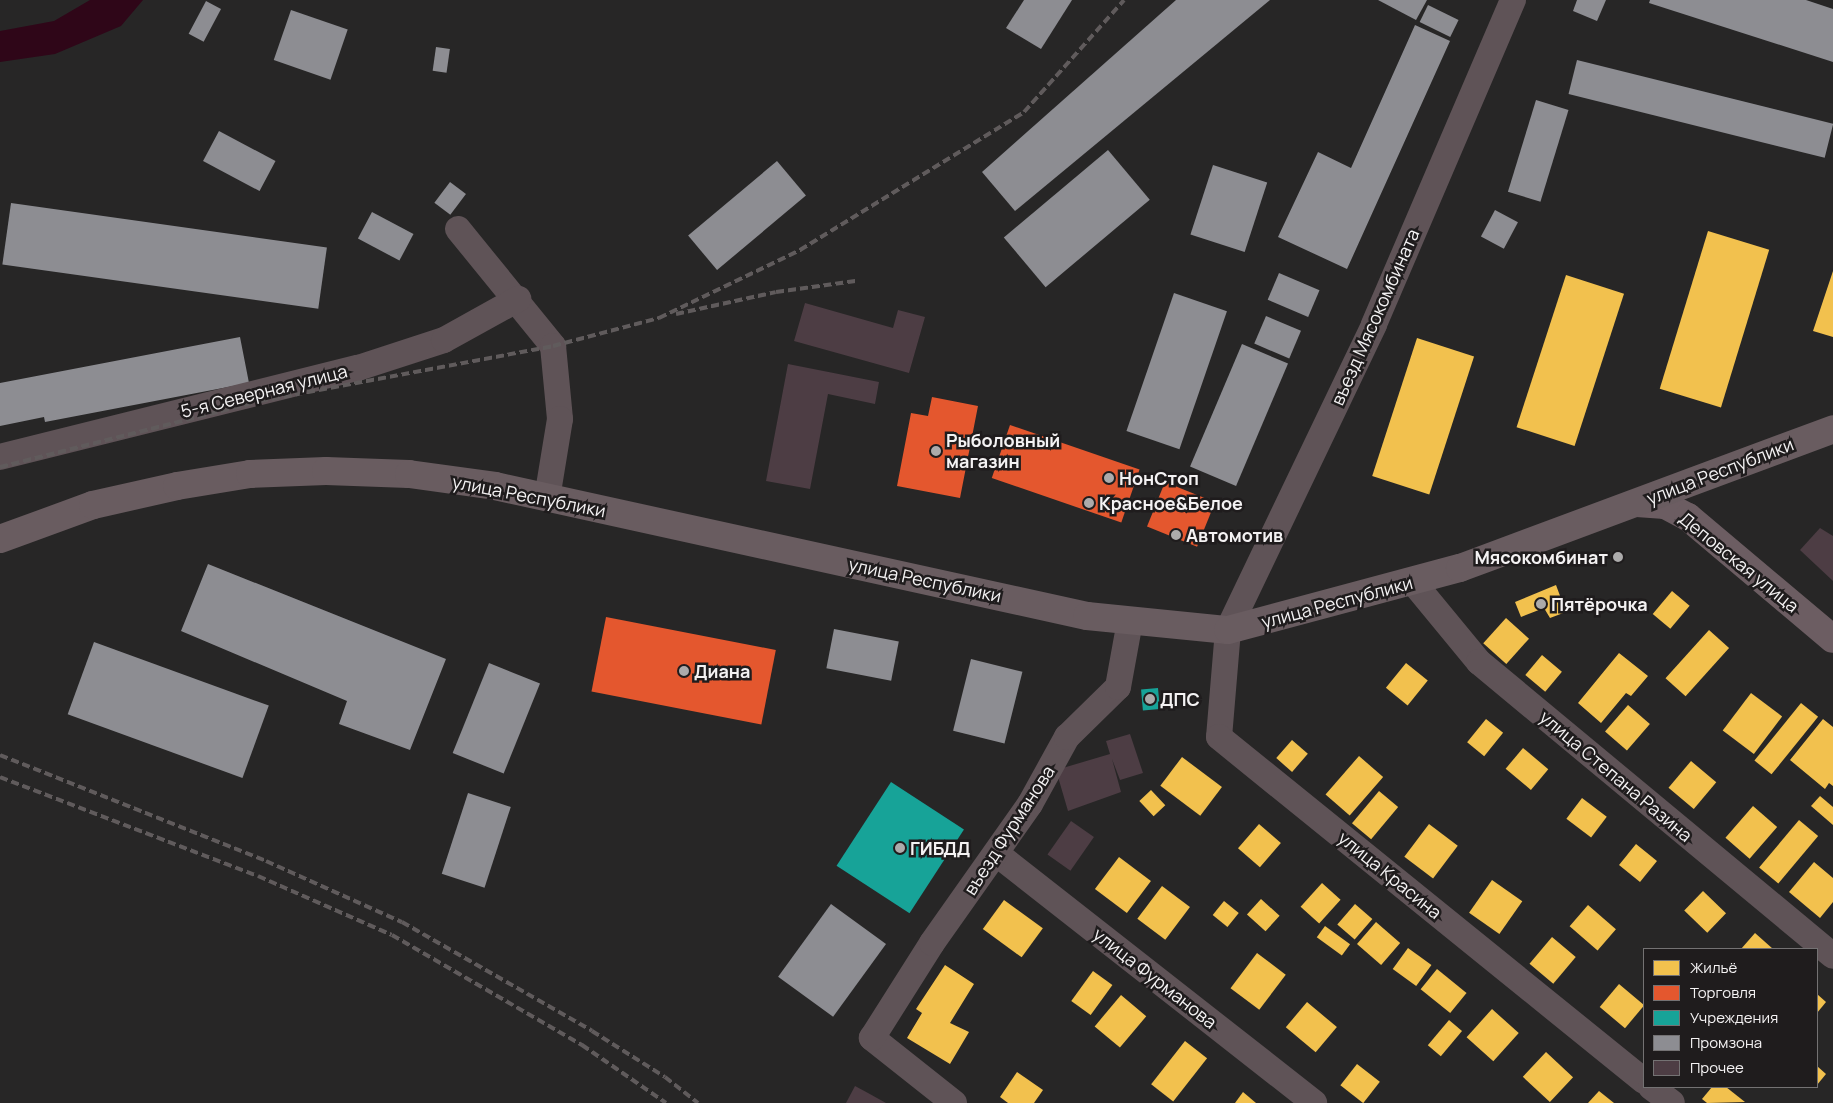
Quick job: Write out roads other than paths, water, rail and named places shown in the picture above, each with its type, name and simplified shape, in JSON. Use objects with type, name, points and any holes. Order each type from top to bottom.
[{"type":"main road","name":"улица Республики","points":[[0,539],[93,505],[177,486],[250,474],[326,470],[409,474],[494,486],[1078,614],[1228,630],[1460,568],[1833,429]]},
{"type":"main road","name":"Деповская улица","points":[[1637,503],[1665,505],[1688,517],[1833,639]]},
{"type":"street","name":"въезд Мясокомбината","points":[[1228,630],[1374,324],[1513,0]]},
{"type":"street","points":[[458,229],[518,299],[553,346],[560,420],[547,498]]},
{"type":"street","name":"5-я Северная улица","points":[[0,457],[358,368],[444,340],[518,299]]},
{"type":"street","name":"улица Степана Разина","points":[[1413,582],[1479,662],[1833,956]]},
{"type":"street","name":"въезд Фурманова","points":[[954,1103],[872,1038],[932,943],[997,854],[1030,804],[1067,737],[1118,687],[1130,621]]},
{"type":"street","name":"улица Красина","points":[[1228,630],[1218,736],[1643,1080]]},
{"type":"street","name":"улица Фурманова","points":[[997,854],[1314,1103]]},
{"type":"street","points":[[1653,1088],[1672,1103]]},
{"type":"railway","points":[[0,467],[260,401],[553,346],[659,318],[800,250],[1024,112],[1124,0]]},
{"type":"railway","points":[[676,314],[776,292],[855,281]]},
{"type":"railway","points":[[0,755],[266,861],[402,922],[592,1031],[665,1077],[698,1103]]},
{"type":"railway","points":[[0,777],[258,876],[392,935],[582,1045],[666,1103]]},
{"type":"place","name":"Рыболовный магазин","points":[[936,451]]},
{"type":"place","name":"НонСтоп","points":[[1109,478]]},
{"type":"place","name":"Красное&Белое","points":[[1089,503]]},
{"type":"place","name":"Автомотив","points":[[1176,535]]},
{"type":"place","name":"Мясокомбинат","points":[[1618,557]]},
{"type":"place","name":"Пятёрочка","points":[[1541,604]]},
{"type":"place","name":"Диана","points":[[684,671]]},
{"type":"place","name":"ДПС","points":[[1150,699]]},
{"type":"place","name":"ГИБДД","points":[[900,848]]}]
